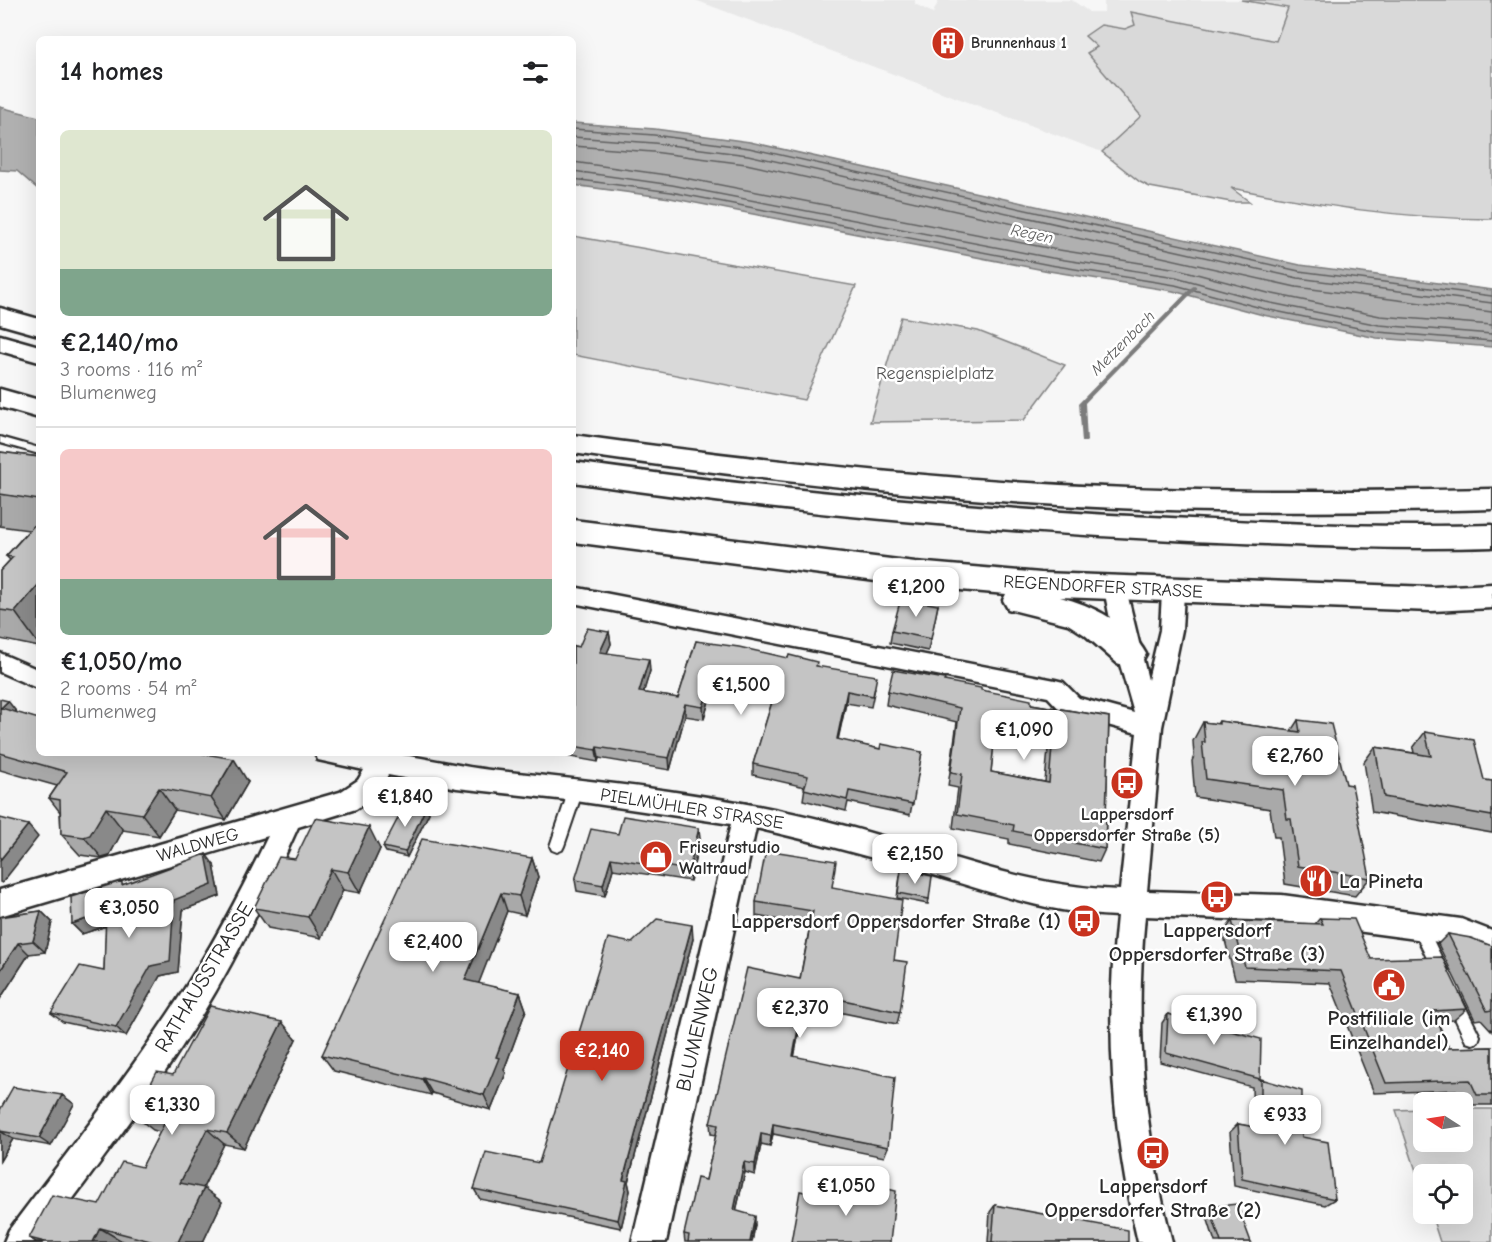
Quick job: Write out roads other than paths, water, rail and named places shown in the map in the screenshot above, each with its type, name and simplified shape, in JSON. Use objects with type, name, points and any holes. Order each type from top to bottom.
[{"type":"main road","points":[[0,316],[36,326]]},
{"type":"main road","points":[[0,343],[36,353]]},
{"type":"main road","points":[[0,398],[36,408]]},
{"type":"main road","points":[[576,444],[686,461],[891,483],[1086,496],[1263,502],[1492,498]]},
{"type":"main road","points":[[576,472],[675,487],[892,512],[1108,527],[1275,534],[1492,536]]},
{"type":"main road","name":"REGENDORFER STRASSE","points":[[576,531],[915,574],[1041,585],[1173,592],[1432,599],[1492,596]]},
{"type":"main road","points":[[915,574],[995,596],[1050,606],[1078,614],[1129,654]]},
{"type":"street","points":[[1115,589],[1129,654],[1150,727]]},
{"type":"street","points":[[1155,1242],[1141,1186],[1125,1052],[1125,975],[1134,904],[1150,727],[1171,630],[1173,592]]},
{"type":"street","points":[[576,596],[1055,689],[1071,706],[1150,727]]},
{"type":"street","points":[[0,662],[36,679]]},
{"type":"street","name":"PIELMÜHLER STRASSE","points":[[342,756],[457,777],[576,790],[746,815],[834,834],[1046,896],[1086,902],[1282,908],[1461,932],[1492,944]]},
{"type":"street","name":"WALDWEG","points":[[0,903],[347,801],[367,788],[381,764]]},
{"type":"street","name":"BLUMENWEG","points":[[649,1242],[746,815]]},
{"type":"street","name":"RATHAUSSTRASSE","points":[[21,1242],[166,1043],[209,975],[253,897],[288,820]]},
{"type":"lane","points":[[0,440],[36,450]]},
{"type":"lane","points":[[557,846],[576,790]]},
{"type":"lane","points":[[1418,925],[1472,1036]]},
{"type":"water","points":[[0,107],[36,116],[36,187],[17,171],[0,170]]},
{"type":"water","name":"Regen","points":[[576,123],[655,129],[750,142],[1300,265],[1492,290],[1492,347],[1377,338],[1263,315],[1173,291],[1049,271],[670,198],[576,185]]},
{"type":"waterway","name":"Metzenbach","points":[[1084,441],[1082,403],[1194,288]]},
{"type":"place","name":"Brunnenhaus 1","points":[[948,43]]},
{"type":"place","name":"Lappersdorf Oppersdorfer Straße (5)","points":[[1127,783]]},
{"type":"place","name":"Friseurstudio Waltraud","points":[[656,857]]},
{"type":"place","name":"La Pineta","points":[[1316,881]]},
{"type":"place","name":"Lappersdorf Oppersdorfer Straße (3)","points":[[1217,897]]},
{"type":"place","name":"Lappersdorf Oppersdorfer Straße (1)","points":[[1084,921]]},
{"type":"place","name":"Postfiliale (im Einzelhandel)","points":[[1389,985]]},
{"type":"place","name":"Lappersdorf Oppersdorfer Straße (2)","points":[[1153,1153]]},
{"type":"park label","name":"Regenspielplatz","points":[[935,373]]}]
